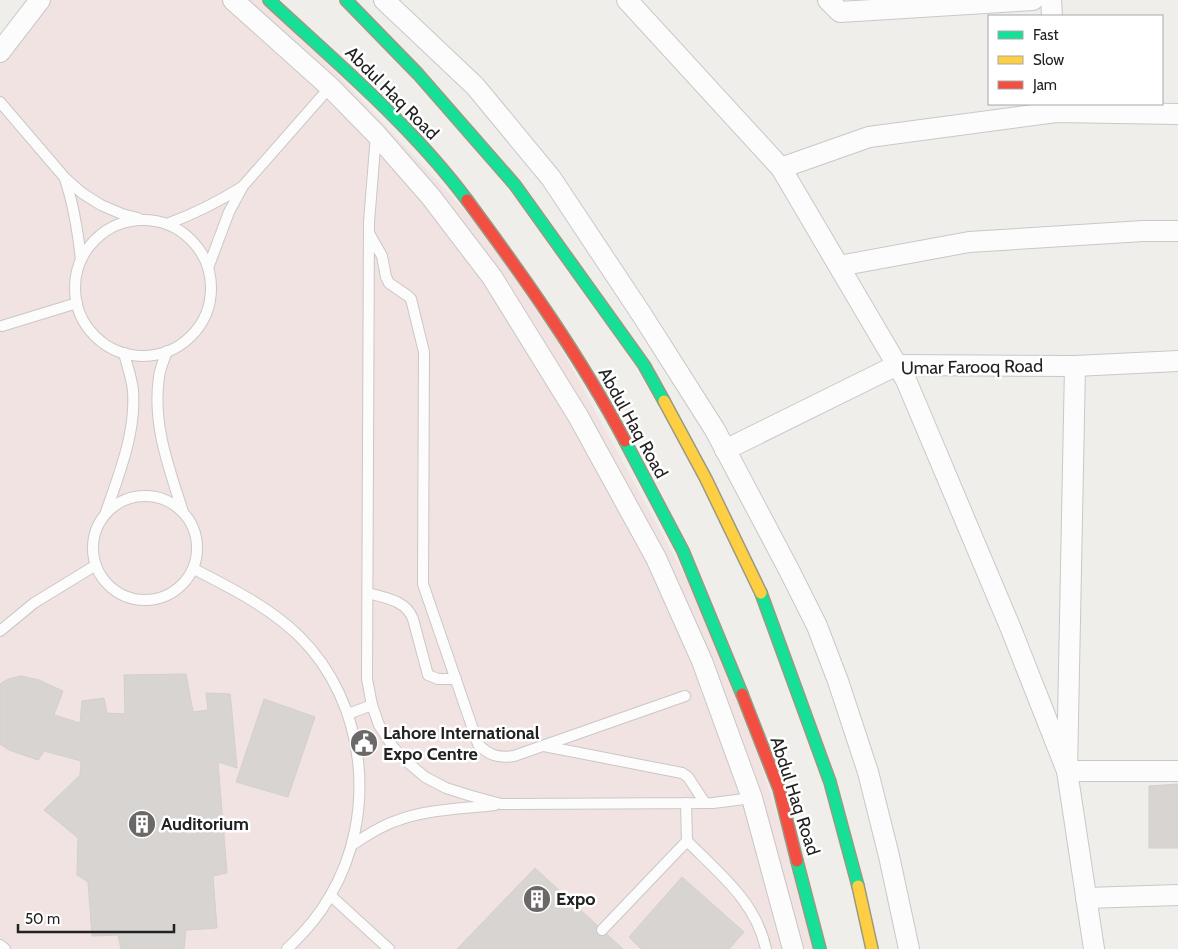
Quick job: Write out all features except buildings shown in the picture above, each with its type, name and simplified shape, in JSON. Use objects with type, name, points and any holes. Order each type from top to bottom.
[{"type":"main road","name":"Abdul Haq Road","points":[[270,0],[391,113],[456,184],[516,267],[606,406],[683,551],[723,646],[779,789],[820,949]]},
{"type":"main road","name":"Abdul Haq Road","points":[[346,0],[418,74],[515,185],[644,365],[706,479],[759,588],[830,782],[864,910],[872,949]]},
{"type":"street","points":[[0,52],[40,0]]},
{"type":"street","points":[[233,0],[330,87],[376,134],[431,197],[492,277],[578,416],[656,558],[702,661],[752,798],[793,949]]},
{"type":"street","points":[[384,0],[475,86],[551,178],[642,315],[715,430],[813,618],[838,681],[868,772],[889,856],[909,949]]},
{"type":"street","points":[[626,0],[781,168],[906,380],[1011,629],[1066,771]]},
{"type":"street","points":[[828,0],[840,12],[1033,0]]},
{"type":"street","points":[[1051,0],[1052,15]]},
{"type":"street","points":[[330,87],[347,72]]},
{"type":"street","points":[[781,168],[869,137],[1056,108],[1178,114]]},
{"type":"street","points":[[376,134],[391,113]]},
{"type":"street","points":[[839,266],[969,242],[1178,230]]},
{"type":"street","name":"Umar Farooq Road","points":[[725,450],[897,365],[1075,366],[1178,360]]},
{"type":"street","points":[[1075,366],[1066,771],[1094,949]]},
{"type":"street","points":[[1066,771],[1178,771]]},
{"type":"street","points":[[752,798],[779,789]]},
{"type":"street","points":[[1086,898],[1178,896]]},
{"type":"lane","points":[[208,268],[229,212],[243,186],[330,87]]},
{"type":"lane","points":[[0,102],[65,178],[82,193],[101,205],[122,214],[167,224],[188,237],[196,246],[208,268],[210,294],[203,318],[197,329],[178,346],[152,355],[138,356],[111,348],[99,340],[89,329],[82,317],[75,289],[76,275],[81,261],[88,248],[98,237],[120,224],[144,219]]},
{"type":"lane","points":[[376,134],[369,234],[367,679],[372,705],[379,725],[393,747],[406,762],[425,777],[446,788],[501,804]]},
{"type":"lane","points":[[65,178],[75,214],[81,261]]},
{"type":"lane","points":[[167,224],[219,202],[243,186]]},
{"type":"lane","points":[[369,234],[382,256],[389,283],[411,299],[424,352],[423,584],[478,744],[492,755],[502,758],[514,756],[685,696]]},
{"type":"lane","points":[[2,326],[77,303]]},
{"type":"lane","points":[[167,351],[159,375],[158,413],[161,442],[184,513],[192,525],[197,539],[194,569],[186,581],[164,597],[136,600],[123,596],[111,588],[102,578],[93,552],[94,539],[98,527],[105,516],[116,505],[129,499],[143,496],[158,498],[172,504],[184,513]]},
{"type":"lane","points":[[105,516],[122,463],[133,415],[133,392],[124,353]]},
{"type":"lane","points":[[0,631],[34,603],[96,565]]},
{"type":"lane","points":[[194,569],[237,591],[270,612],[300,637],[324,667],[342,700],[354,734],[360,771],[359,809],[352,845],[343,871],[331,896],[302,934],[287,949]]},
{"type":"lane","points":[[368,593],[399,602],[406,606],[410,611],[428,675],[438,679],[456,679]]},
{"type":"lane","points":[[348,714],[372,705]]},
{"type":"lane","points":[[542,746],[682,773],[688,777],[705,804]]},
{"type":"lane","points":[[352,845],[375,830],[396,820],[422,814],[501,804],[705,804],[752,798]]},
{"type":"lane","points":[[686,803],[687,841],[743,898],[754,914],[763,933],[766,949]]},
{"type":"lane","points":[[602,930],[687,841]]},
{"type":"lane","points":[[331,896],[389,949]]},
{"type":"lane","points":[[0,945],[5,949]]},
{"type":"shaded area","points":[[40,0],[269,0],[517,267],[723,646],[820,949],[0,949],[0,52]]},
{"type":"traffic: fast","points":[[269,0],[398,121],[445,172],[467,200]]},
{"type":"traffic: fast","points":[[346,0],[418,74],[515,185],[644,365],[664,401]]},
{"type":"traffic: fast","points":[[625,441],[683,551],[742,694]]},
{"type":"traffic: fast","points":[[761,593],[830,782],[858,886]]},
{"type":"traffic: fast","points":[[797,861],[820,949]]},
{"type":"traffic: slow","points":[[664,401],[706,479],[761,593]]},
{"type":"traffic: slow","points":[[858,886],[872,949]]},
{"type":"traffic: jam","points":[[467,200],[570,348],[608,409],[625,441]]},
{"type":"traffic: jam","points":[[742,694],[779,789],[797,861]]},
{"type":"place","name":"Lahore International Expo Centre","points":[[364,743]]},
{"type":"place","name":"Auditorium","points":[[142,824]]},
{"type":"place","name":"Expo","points":[[537,899]]}]
